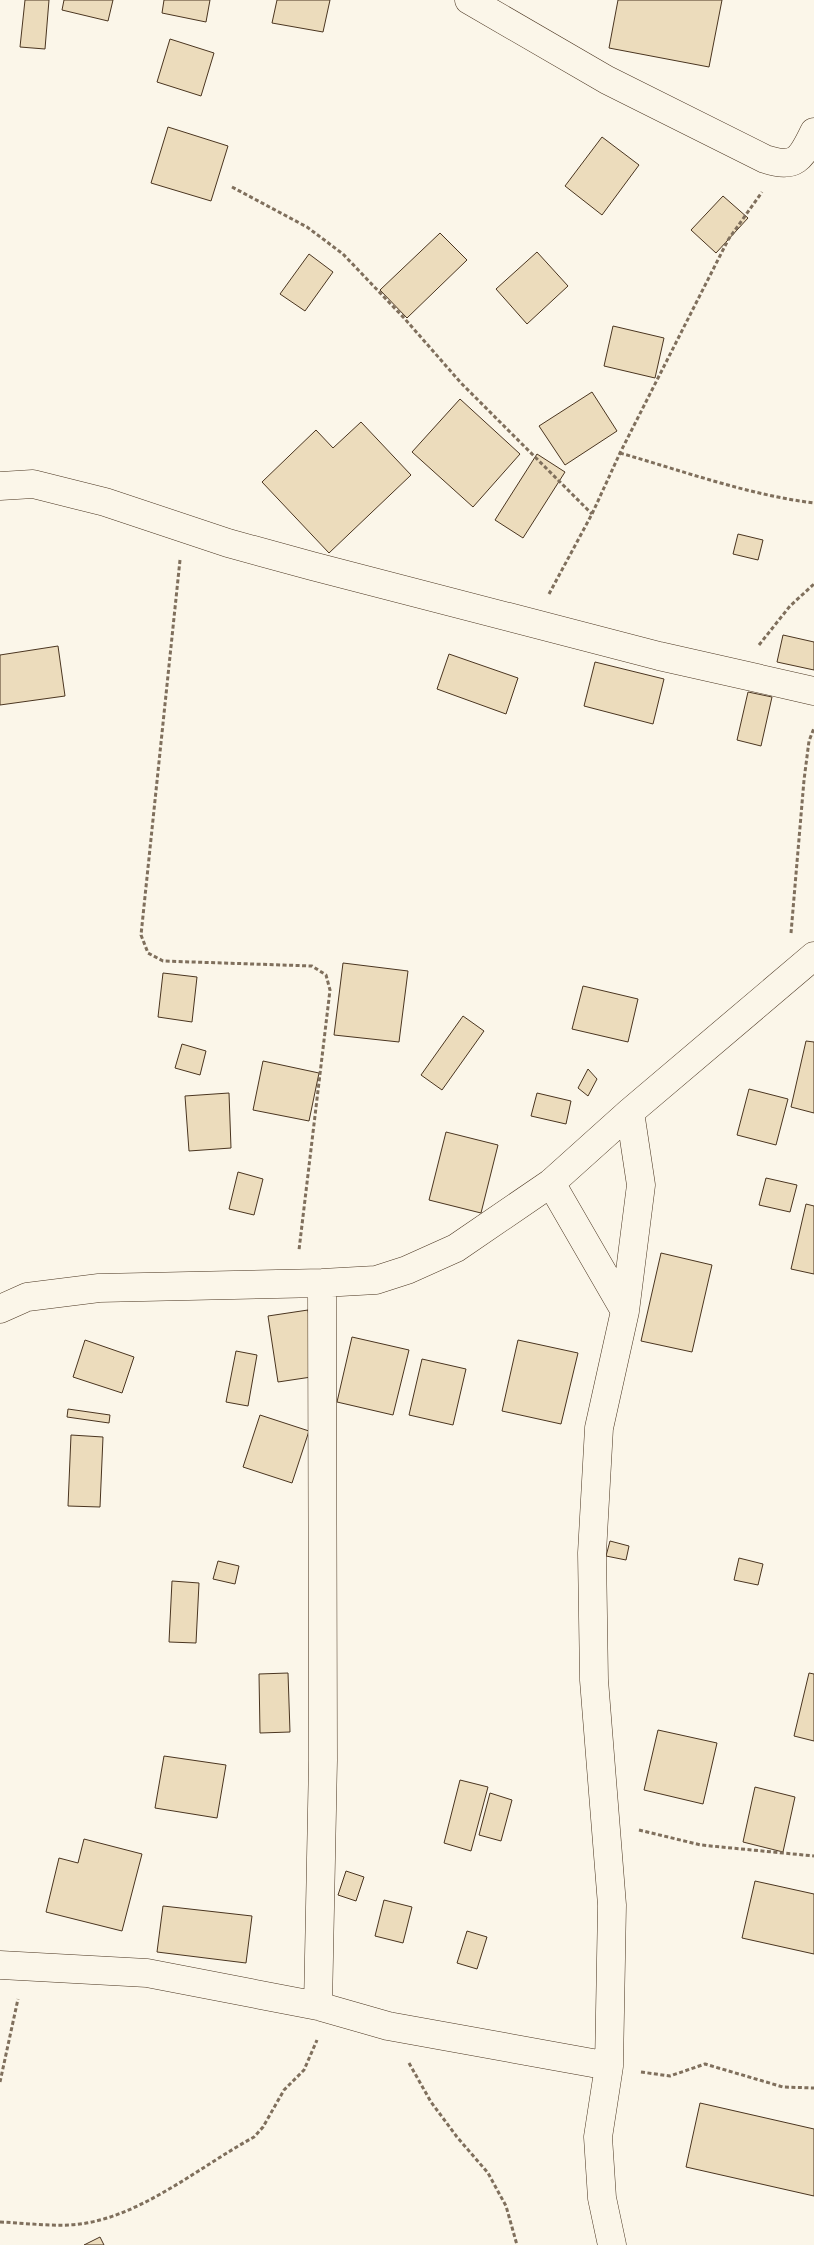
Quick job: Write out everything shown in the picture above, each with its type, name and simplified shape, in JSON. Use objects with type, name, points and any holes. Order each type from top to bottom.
[{"type":"street","points":[[469,0],[607,80],[765,159],[781,164],[792,163],[803,153],[814,132]]},
{"type":"street","points":[[0,486],[33,484],[105,502],[183,528],[284,558],[659,656],[814,691]]},
{"type":"street","points":[[0,1309],[27,1297],[99,1288],[376,1280],[407,1270],[456,1248],[551,1183],[630,1112],[814,956]]},
{"type":"street","points":[[612,2245],[602,2198],[598,2137],[608,2066],[612,1905],[594,1680],[592,1553],[599,1428],[625,1311],[641,1185],[630,1112]]},
{"type":"street","points":[[551,1183],[625,1311]]},
{"type":"street","points":[[309,1283],[323,1760],[323,2007]]},
{"type":"street","points":[[12,1966],[146,1973],[323,2007],[388,2026],[608,2066]]},
{"type":"path","points":[[533,623],[592,514],[620,453],[728,240],[781,164]]},
{"type":"path","points":[[232,187],[307,227],[343,254],[405,319],[461,383],[592,514]]},
{"type":"path","points":[[620,453],[794,501],[814,503]]},
{"type":"path","points":[[183,528],[141,935],[148,953],[163,961],[312,966],[326,975],[330,990],[309,1283]]},
{"type":"path","points":[[737,674],[790,606],[814,584]]},
{"type":"path","points":[[787,977],[804,780],[809,741],[814,728]]},
{"type":"path","points":[[605,1822],[701,1845],[814,1856]]},
{"type":"path","points":[[0,2082],[12,1966]]},
{"type":"path","points":[[0,2222],[70,2225],[110,2217],[146,2202],[254,2137],[263,2127],[284,2090],[304,2070],[314,2048],[323,2007]]},
{"type":"path","points":[[388,2026],[431,2102],[457,2137],[488,2173],[506,2206],[517,2245]]},
{"type":"path","points":[[608,2066],[670,2076],[705,2064],[783,2087],[814,2088]]},
{"type":"building","points":[[25,0],[49,0],[45,49],[20,47]]},
{"type":"building","points":[[64,0],[113,0],[108,21],[62,10]]},
{"type":"building","points":[[164,0],[210,0],[206,22],[162,13]]},
{"type":"building","points":[[277,0],[330,0],[323,32],[272,23]]},
{"type":"building","points":[[618,0],[722,0],[709,67],[609,48]]},
{"type":"building","points":[[170,39],[214,53],[201,96],[157,82]]},
{"type":"building","points":[[168,127],[228,146],[211,201],[151,183]]},
{"type":"building","points":[[602,137],[639,165],[602,215],[565,186]]},
{"type":"building","points":[[723,196],[748,218],[716,253],[691,230]]},
{"type":"building","points":[[440,233],[467,260],[407,318],[380,290]]},
{"type":"building","points":[[537,252],[568,286],[527,324],[496,289]]},
{"type":"building","points":[[309,254],[333,272],[305,311],[280,294]]},
{"type":"building","points":[[613,326],[664,338],[655,378],[604,366]]},
{"type":"building","points":[[592,392],[617,431],[565,465],[539,426]]},
{"type":"building","points":[[460,399],[520,454],[473,507],[412,452]]},
{"type":"building","points":[[361,422],[411,475],[329,553],[262,482],[316,430],[333,448]]},
{"type":"building","points":[[537,454],[565,472],[523,538],[495,520]]},
{"type":"building","points":[[738,534],[763,540],[758,560],[733,554]]},
{"type":"building","points":[[783,635],[814,642],[814,670],[777,662]]},
{"type":"building","points":[[58,646],[65,696],[0,705],[0,655]]},
{"type":"building","points":[[449,654],[518,678],[506,714],[437,689]]},
{"type":"building","points":[[595,662],[664,679],[653,724],[584,706]]},
{"type":"building","points":[[748,692],[772,697],[761,746],[737,740]]},
{"type":"building","points":[[343,963],[408,971],[399,1042],[334,1035]]},
{"type":"building","points":[[163,973],[197,977],[192,1022],[158,1017]]},
{"type":"building","points":[[583,986],[638,999],[628,1042],[572,1029]]},
{"type":"building","points":[[463,1016],[484,1031],[442,1090],[421,1075]]},
{"type":"building","points":[[806,1041],[814,1042],[814,1113],[791,1107]]},
{"type":"building","points":[[182,1044],[206,1051],[200,1075],[175,1068]]},
{"type":"building","points":[[263,1061],[319,1073],[309,1121],[253,1110]]},
{"type":"building","points":[[588,1069],[597,1079],[588,1096],[578,1088]]},
{"type":"building","points":[[749,1089],[788,1099],[776,1145],[737,1135]]},
{"type":"building","points":[[229,1093],[231,1148],[189,1151],[185,1096]]},
{"type":"building","points":[[537,1093],[571,1101],[566,1124],[531,1116]]},
{"type":"building","points":[[446,1132],[498,1145],[481,1213],[429,1200]]},
{"type":"building","points":[[238,1172],[263,1179],[254,1215],[229,1209]]},
{"type":"building","points":[[766,1178],[797,1185],[790,1212],[759,1205]]},
{"type":"building","points":[[806,1204],[814,1206],[814,1274],[791,1269]]},
{"type":"building","points":[[661,1253],[712,1265],[692,1352],[641,1341]]},
{"type":"building","points":[[308,1310],[318,1376],[278,1382],[268,1316]]},
{"type":"building","points":[[352,1337],[409,1350],[393,1415],[337,1402]]},
{"type":"building","points":[[85,1340],[134,1357],[122,1393],[73,1377]]},
{"type":"building","points":[[518,1340],[578,1353],[561,1424],[502,1411]]},
{"type":"building","points":[[236,1351],[257,1355],[248,1406],[226,1402]]},
{"type":"building","points":[[422,1359],[466,1369],[453,1425],[409,1415]]},
{"type":"building","points":[[68,1409],[110,1415],[109,1423],[67,1417]]},
{"type":"building","points":[[260,1415],[309,1431],[292,1483],[243,1467]]},
{"type":"building","points":[[71,1435],[103,1437],[100,1507],[68,1506]]},
{"type":"building","points":[[610,1541],[629,1546],[626,1560],[606,1556]]},
{"type":"building","points":[[739,1558],[763,1564],[758,1585],[734,1580]]},
{"type":"building","points":[[218,1561],[239,1566],[235,1584],[213,1579]]},
{"type":"building","points":[[172,1581],[199,1583],[196,1643],[169,1642]]},
{"type":"building","points":[[288,1673],[290,1732],[260,1733],[259,1674]]},
{"type":"building","points":[[809,1673],[814,1674],[814,1741],[794,1736]]},
{"type":"building","points":[[658,1730],[717,1743],[703,1804],[644,1790]]},
{"type":"building","points":[[164,1756],[226,1765],[217,1818],[155,1808]]},
{"type":"building","points":[[460,1780],[488,1787],[471,1851],[444,1843]]},
{"type":"building","points":[[755,1787],[795,1797],[783,1852],[743,1842]]},
{"type":"building","points":[[490,1793],[512,1800],[501,1841],[479,1835]]},
{"type":"building","points":[[84,1839],[142,1854],[122,1931],[46,1912],[59,1858],[78,1863]]},
{"type":"building","points":[[346,1871],[364,1877],[356,1901],[338,1895]]},
{"type":"building","points":[[755,1881],[814,1894],[814,1954],[742,1938]]},
{"type":"building","points":[[384,1900],[412,1907],[403,1943],[375,1936]]},
{"type":"building","points":[[163,1906],[252,1916],[246,1963],[157,1952]]},
{"type":"building","points":[[467,1931],[487,1937],[477,1969],[457,1963]]},
{"type":"building","points":[[700,2103],[814,2129],[814,2196],[686,2167]]},
{"type":"building","points":[[100,2237],[104,2245],[84,2245]]}]
